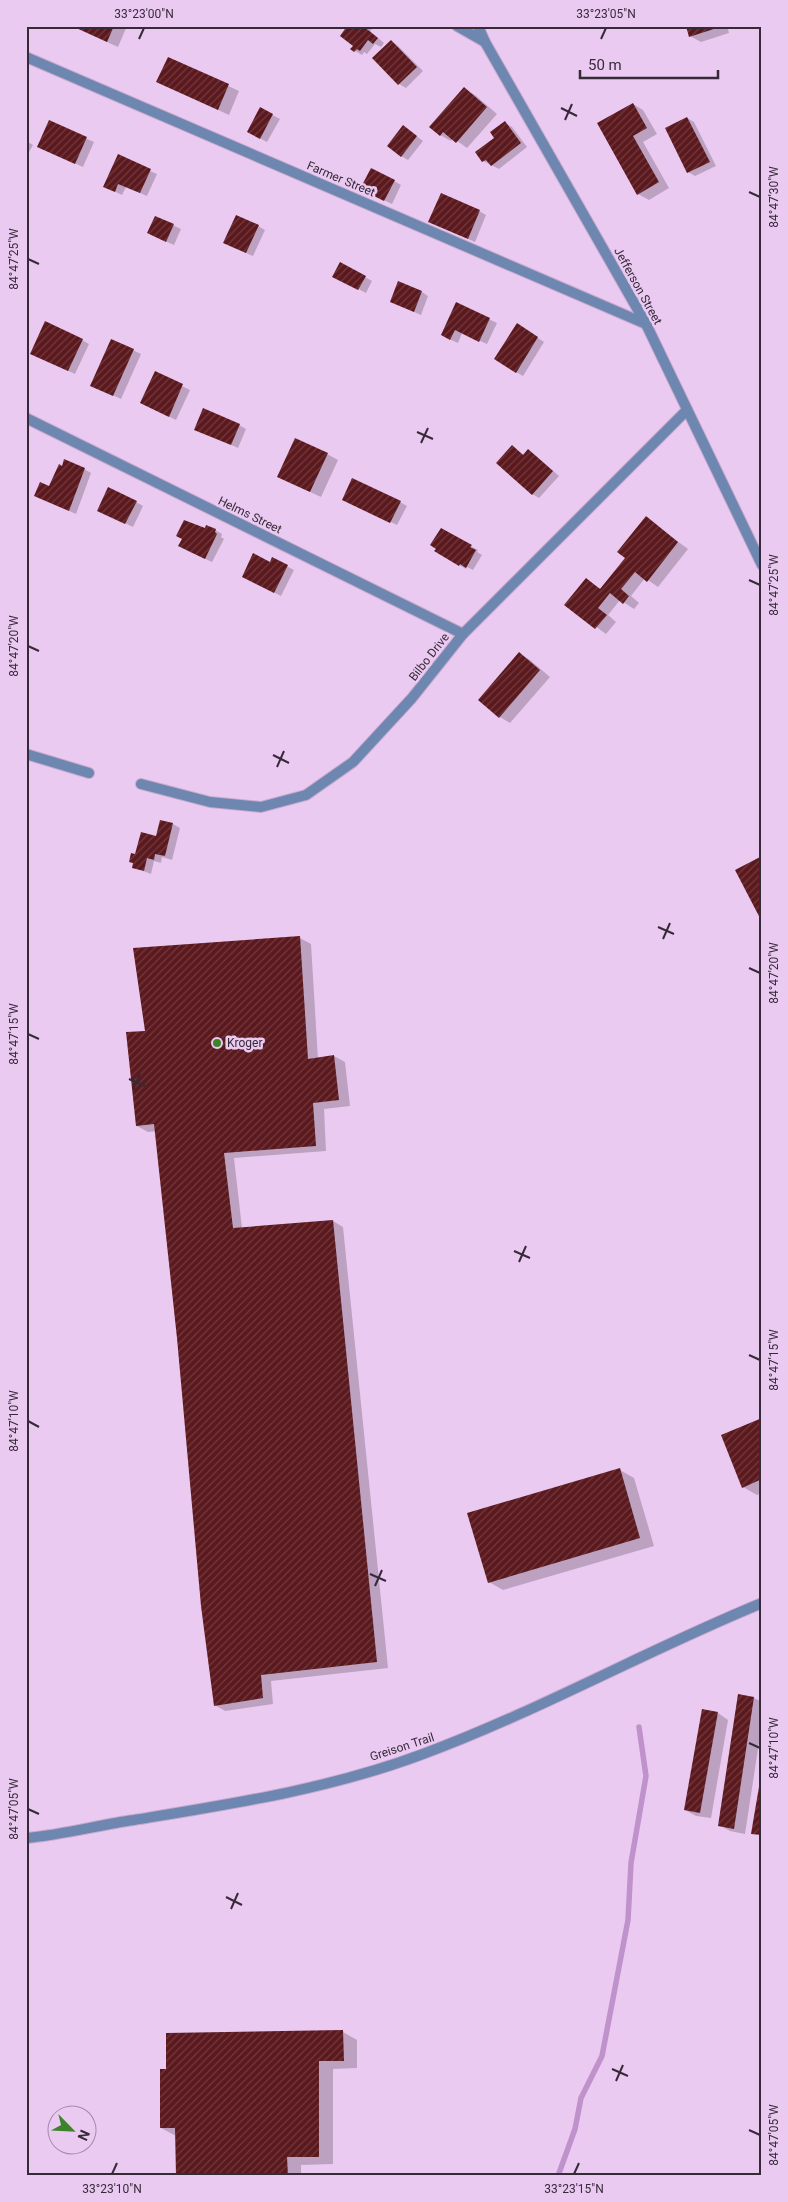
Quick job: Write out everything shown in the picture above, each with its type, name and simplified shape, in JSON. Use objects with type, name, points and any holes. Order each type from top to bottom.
[{"type":"street","points":[[457,26],[485,42]]},
{"type":"street","name":"Jefferson Street","points":[[478,26],[485,42],[646,324],[762,565]]},
{"type":"street","name":"Farmer Street","points":[[26,57],[646,324]]},
{"type":"street","name":"Bilbo Drive","points":[[141,784],[210,802],[262,807],[306,795],[353,762],[412,698],[463,634],[687,410]]},
{"type":"street","name":"Helms Street","points":[[26,418],[463,634]]},
{"type":"street","points":[[26,754],[89,773]]},
{"type":"street","name":"Greison Trail","points":[[26,1838],[217,1806],[322,1785],[422,1755],[531,1710],[697,1630],[762,1603]]},
{"type":"building","points":[[72,26],[114,26],[107,42]]},
{"type":"building","points":[[347,26],[363,26],[378,38],[373,44],[368,40],[360,51],[357,49],[354,52],[350,49],[353,46],[340,36]]},
{"type":"building","points":[[686,26],[720,26],[720,27],[689,37]]},
{"type":"building","points":[[391,40],[417,67],[398,85],[372,58]]},
{"type":"building","points":[[168,57],[229,84],[218,110],[156,82]]},
{"type":"building","points":[[464,87],[487,107],[456,143],[443,132],[440,136],[429,127]]},
{"type":"building","points":[[633,103],[647,128],[633,136],[659,182],[637,195],[597,123]]},
{"type":"building","points":[[260,107],[273,114],[260,139],[247,132]]},
{"type":"building","points":[[687,117],[710,162],[687,173],[665,128]]},
{"type":"building","points":[[49,120],[87,137],[75,164],[37,147]]},
{"type":"building","points":[[505,121],[521,143],[491,166],[486,160],[482,162],[475,152],[494,138],[490,132]]},
{"type":"building","points":[[403,125],[417,136],[401,157],[387,146]]},
{"type":"building","points":[[118,154],[151,169],[140,193],[118,184],[115,192],[103,187]]},
{"type":"building","points":[[371,168],[395,180],[384,201],[360,189]]},
{"type":"building","points":[[441,193],[480,210],[468,239],[428,222]]},
{"type":"building","points":[[236,215],[259,225],[246,253],[223,243]]},
{"type":"building","points":[[155,216],[174,224],[166,242],[147,233]]},
{"type":"building","points":[[340,262],[366,276],[358,290],[332,277]]},
{"type":"building","points":[[398,281],[422,291],[414,312],[390,302]]},
{"type":"building","points":[[456,302],[490,318],[479,342],[455,330],[450,340],[441,335]]},
{"type":"building","points":[[45,321],[83,339],[68,371],[30,354]]},
{"type":"building","points":[[517,323],[538,337],[516,373],[494,359]]},
{"type":"building","points":[[111,339],[134,349],[113,396],[90,386]]},
{"type":"building","points":[[155,371],[183,384],[169,417],[140,403]]},
{"type":"building","points":[[203,408],[240,424],[231,445],[194,430]]},
{"type":"building","points":[[295,438],[328,453],[310,492],[277,477]]},
{"type":"building","points":[[512,445],[523,455],[528,449],[553,471],[532,495],[496,463]]},
{"type":"building","points":[[64,459],[85,468],[69,511],[34,496],[40,482],[49,486],[59,464],[62,466]]},
{"type":"building","points":[[352,478],[401,501],[390,523],[342,500]]},
{"type":"building","points":[[108,487],[137,501],[125,524],[97,511]]},
{"type":"building","points":[[646,516],[678,542],[647,582],[635,572],[621,589],[629,596],[623,604],[610,593],[598,608],[607,615],[595,629],[564,605],[586,578],[600,589],[625,558],[617,552]]},
{"type":"building","points":[[184,520],[205,528],[206,525],[216,529],[215,532],[217,534],[205,559],[178,546],[182,539],[176,536]]},
{"type":"building","points":[[441,528],[472,545],[470,547],[476,550],[466,568],[460,564],[459,566],[434,551],[436,549],[430,545]]},
{"type":"building","points":[[253,553],[270,562],[272,557],[288,565],[274,593],[242,577]]},
{"type":"building","points":[[519,652],[540,670],[499,718],[478,700]]},
{"type":"building","points":[[160,820],[173,823],[165,856],[155,854],[154,860],[147,858],[144,871],[132,868],[133,863],[129,862],[131,853],[135,854],[141,832],[156,836]]},
{"type":"building","points":[[762,856],[762,922],[735,870]]},
{"type":"building","points":[[300,936],[308,1059],[334,1055],[339,1100],[313,1103],[316,1146],[224,1153],[233,1228],[333,1220],[377,1662],[261,1675],[263,1698],[214,1706],[201,1606],[177,1338],[154,1124],[136,1126],[126,1032],[145,1031],[133,948]]},
{"type":"building","points":[[762,1418],[762,1479],[742,1488],[721,1435]]},
{"type":"building","points":[[620,1468],[640,1538],[488,1583],[467,1513]]},
{"type":"building","points":[[738,1694],[754,1697],[734,1829],[718,1826]]},
{"type":"building","points":[[702,1709],[718,1712],[700,1813],[684,1810]]},
{"type":"building","points":[[762,1775],[762,1835],[751,1834]]},
{"type":"building","points":[[343,2030],[344,2061],[319,2061],[319,2157],[287,2157],[288,2176],[176,2176],[175,2128],[160,2128],[160,2069],[166,2069],[166,2033]]},
{"type":"waterway","points":[[558,2176],[575,2129],[581,2098],[602,2056],[628,1920],[631,1863],[646,1776],[639,1727]]},
{"type":"place","name":"Kroger","points":[[217,1043]]}]
